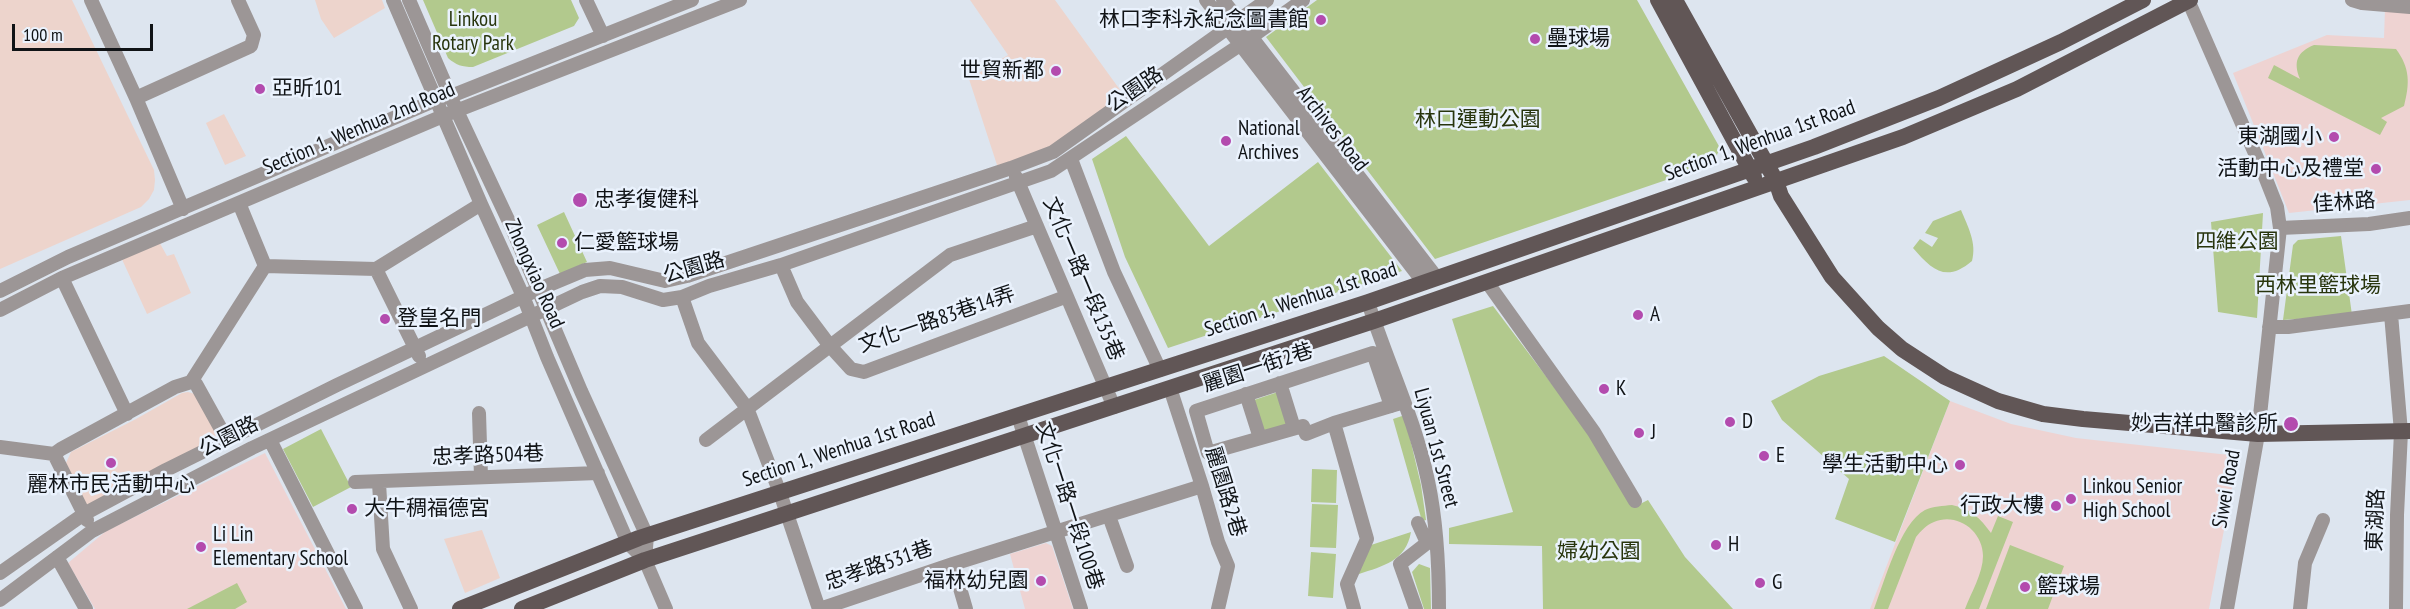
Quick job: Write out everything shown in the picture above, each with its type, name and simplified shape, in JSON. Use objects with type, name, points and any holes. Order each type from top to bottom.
[{"type":"main road","points":[[1658,0],[1749,170],[1772,188],[1832,277],[1857,307],[1902,349],[1945,377],[1998,402],[2043,414],[2083,420],[2258,434],[2405,431]]},
{"type":"main road","points":[[1675,0],[1767,164],[1772,188]]},
{"type":"main road","name":"Section 1, Wenhua 1st Road","points":[[460,609],[648,536],[1368,302],[1767,164],[1939,98],[2061,42],[2143,0]]},
{"type":"main road","name":"Section 1, Wenhua 1st Road","points":[[522,609],[645,560],[1772,188],[1988,101],[2108,43],[2189,0]]},
{"type":"street","points":[[91,0],[183,209]]},
{"type":"street","points":[[136,98],[251,46],[254,35],[238,0]]},
{"type":"street","name":"Zhongxiao Road","points":[[393,0],[628,543],[645,560],[666,609]]},
{"type":"street","name":"Zhongxiao Road","points":[[409,0],[648,536]]},
{"type":"street","points":[[586,0],[603,36]]},
{"type":"street","name":"Section 1, Wenhua 2nd Road","points":[[0,291],[60,261],[436,100],[692,0]]},
{"type":"street","name":"Section 1, Wenhua 2nd Road","points":[[0,310],[62,278],[442,116],[740,0]]},
{"type":"street","name":"Archives Road","points":[[1206,0],[1233,24],[1430,281]]},
{"type":"street","name":"Archives Road","points":[[1223,0],[1233,24]]},
{"type":"street","name":"公園路","points":[[0,573],[84,514],[337,385],[523,296],[585,270],[610,268],[664,281],[690,275],[1053,152],[1267,0]]},
{"type":"street","name":"公園路","points":[[0,600],[92,531],[270,440],[546,308],[600,286],[622,287],[663,300],[689,295],[1019,184],[1065,163],[1303,0]]},
{"type":"street","name":"Siwei Road","points":[[2189,0],[2277,207],[2280,228],[2258,434],[2228,609]]},
{"type":"street","points":[[2352,0],[2410,7]]},
{"type":"street","points":[[1053,152],[1065,163],[1160,370]]},
{"type":"street","name":"文化一路一段135巷","points":[[1011,168],[1114,406]]},
{"type":"street","points":[[239,203],[265,266]]},
{"type":"street","points":[[265,266],[376,269],[481,204]]},
{"type":"street","name":"佳林路","points":[[2280,228],[2369,224],[2410,218]]},
{"type":"street","points":[[850,222],[856,237]]},
{"type":"street","name":"文化一路83巷14弄","points":[[706,440],[950,255],[1037,226]]},
{"type":"street","points":[[781,265],[797,302],[830,346]]},
{"type":"street","points":[[0,447],[54,454],[176,387],[191,382],[265,266]]},
{"type":"street","points":[[376,269],[424,366]]},
{"type":"street","points":[[594,269],[600,286]]},
{"type":"street","points":[[690,275],[689,295],[698,343],[747,408],[780,493],[819,609]]},
{"type":"street","points":[[62,278],[127,414]]},
{"type":"street","points":[[1487,282],[1594,432],[1635,501]]},
{"type":"street","name":"文化一路83巷14弄","points":[[830,346],[851,369],[864,372],[1065,297]]},
{"type":"street","name":"Liyuan 1st Street","points":[[1368,302],[1397,404],[1428,480],[1438,540],[1439,609]]},
{"type":"street","points":[[501,308],[510,326]]},
{"type":"street","points":[[2269,327],[2288,327],[2410,311]]},
{"type":"street","name":"東湖路","points":[[2391,314],[2405,431],[2403,515],[2396,609]]},
{"type":"street","name":"麗園一街2巷","points":[[1373,353],[1397,404],[1306,434],[1303,426],[1208,453],[1196,411],[1373,353]]},
{"type":"street","points":[[191,382],[196,384],[227,440]]},
{"type":"street","points":[[1280,383],[1294,428]]},
{"type":"street","name":"麗園路2巷","points":[[1170,388],[1227,566],[1218,609]]},
{"type":"street","points":[[1246,394],[1260,438]]},
{"type":"street","points":[[478,413],[481,477]]},
{"type":"street","name":"文化一路一段100巷","points":[[1018,416],[1081,609]]},
{"type":"street","points":[[1334,423],[1367,539],[1347,584],[1354,609]]},
{"type":"street","points":[[270,440],[356,609]]},
{"type":"street","points":[[54,454],[92,531]]},
{"type":"street","name":"忠孝路504巷","points":[[356,482],[380,483],[598,473]]},
{"type":"street","points":[[380,483],[383,549],[411,609]]},
{"type":"street","name":"忠孝路531巷","points":[[819,609],[953,564],[1202,486]]},
{"type":"street","points":[[1109,516],[1127,566]]},
{"type":"street","points":[[2300,609],[2305,563],[2323,520]]},
{"type":"street","points":[[1416,609],[1400,564],[1427,543],[1418,523]]},
{"type":"street","points":[[645,560],[648,536]]},
{"type":"street","points":[[57,557],[80,607]]},
{"type":"street","points":[[953,564],[966,609]]},
{"type":"shaded area","points":[[0,0],[72,0],[154,170],[155,180],[154,190],[141,207],[0,269]]},
{"type":"shaded area","points":[[315,0],[382,0],[385,8],[334,38],[321,19]]},
{"type":"shaded area","name":"世貿新都","points":[[970,0],[1055,0],[1123,94],[1052,148],[998,168],[969,79],[1008,55]]},
{"type":"shaded area","name":"東湖國小","points":[[2385,9],[2410,10],[2410,200],[2289,213],[2233,73],[2327,35],[2384,38]]},
{"type":"shaded area","points":[[224,114],[246,156],[225,165],[206,123]]},
{"type":"shaded area","points":[[157,238],[167,256],[174,254],[191,293],[147,314],[120,255]]},
{"type":"shaded area","points":[[182,393],[195,394],[225,437],[85,510],[66,463],[71,452]]},
{"type":"shaded area","name":"Linkou Senior High School","points":[[1950,401],[2011,424],[2076,438],[2238,456],[2209,609],[1870,609]]},
{"type":"shaded area","name":"Li Lin Elementary School","points":[[265,453],[346,609],[95,609],[68,563],[106,531]]},
{"type":"shaded area","points":[[482,530],[500,578],[465,593],[444,539]]},
{"type":"shaded area","name":"福林幼兒園","points":[[1046,543],[1052,546],[1073,609],[1025,609],[1010,554]]},
{"type":"green space","name":"Linkou Rotary Park","points":[[423,0],[571,0],[579,18],[574,26],[473,67],[466,67],[448,58]]},
{"type":"green space","name":"林口運動公園","points":[[1317,0],[1637,0],[1720,148],[1713,164],[1435,259],[1266,37]]},
{"type":"green space","points":[[2314,45],[2396,49],[2406,69],[2408,83],[2406,98],[2404,106],[2381,118],[2387,122],[2380,135],[2268,78],[2274,65],[2300,79],[2297,68],[2298,58],[2300,54]]},
{"type":"green space","points":[[1126,136],[1209,246],[1318,162],[1402,271],[1168,348],[1125,257],[1092,159]]},
{"type":"green space","points":[[1961,210],[1973,241],[1972,261],[1954,271],[1940,271],[1933,268],[1913,248],[1920,239],[1932,247],[1938,238],[1925,233],[1933,221]]},
{"type":"green space","name":"仁愛籃球場","points":[[564,212],[587,262],[560,274],[537,225]]},
{"type":"green space","name":"四維公園","points":[[2263,213],[2257,318],[2218,312],[2211,222]]},
{"type":"green space","name":"西林里籃球場","points":[[2341,236],[2352,315],[2283,320],[2293,245],[2298,240]]},
{"type":"green space","name":"婦幼公園","points":[[1493,306],[1585,428],[1634,507],[1648,500],[1685,557],[1733,609],[1543,609],[1542,546],[1449,544],[1449,528],[1513,512],[1452,319]]},
{"type":"green space","points":[[1884,356],[1950,401],[1895,542],[1835,519],[1849,479],[1782,420],[1771,401],[1819,376]]},
{"type":"green space","points":[[1278,392],[1288,426],[1265,433],[1254,400]]},
{"type":"green space","points":[[1405,417],[1421,485],[1426,520],[1422,521],[1393,419]]},
{"type":"green space","points":[[321,429],[351,487],[313,507],[283,449]]},
{"type":"green space","points":[[1312,469],[1337,470],[1336,503],[1311,502]]},
{"type":"green space","points":[[1312,504],[1338,505],[1336,548],[1310,547]]},
{"type":"green space","points":[[1952,505],[1974,515],[1991,533],[1998,516],[2013,522],[1979,609],[1965,609],[1982,563],[1982,547],[1979,539],[1974,532],[1960,522],[1943,520],[1929,525],[1916,537],[1888,609],[1874,609],[1894,555],[1908,527],[1925,510]]},
{"type":"green space","points":[[1411,532],[1399,556],[1377,568],[1359,574],[1356,572],[1371,545]]},
{"type":"green space","name":"籃球場","points":[[2010,545],[2064,566],[2048,609],[1986,609]]},
{"type":"green space","points":[[1311,552],[1336,554],[1333,598],[1308,596]]},
{"type":"green space","points":[[1419,564],[1430,568],[1431,609],[1424,609],[1412,572]]},
{"type":"green space","points":[[237,583],[247,602],[235,609],[187,609]]},
{"type":"place","name":"林口李科永紀念圖書館","points":[[1321,20]]},
{"type":"place","name":"壘球場","points":[[1535,39]]},
{"type":"place","name":"世貿新都","points":[[1056,71]]},
{"type":"place","name":"亞昕101","points":[[260,89]]},
{"type":"place","name":"東湖國小","points":[[2334,137]]},
{"type":"place","name":"National Archives","points":[[1226,141]]},
{"type":"place","name":"活動中心及禮堂","points":[[2376,169]]},
{"type":"place","name":"忠孝復健科","points":[[580,200]]},
{"type":"place","name":"仁愛籃球場","points":[[562,243]]},
{"type":"place","name":"A","points":[[1638,315]]},
{"type":"place","name":"登皇名門","points":[[385,319]]},
{"type":"place","name":"K","points":[[1604,389]]},
{"type":"place","name":"D","points":[[1730,422]]},
{"type":"place","name":"妙吉祥中醫診所","points":[[2291,424]]},
{"type":"place","name":"J","points":[[1639,433]]},
{"type":"place","name":"E","points":[[1764,456]]},
{"type":"place","name":"麗林市民活動中心","points":[[111,463]]},
{"type":"place","name":"學生活動中心","points":[[1960,465]]},
{"type":"place","name":"Linkou Senior High School","points":[[2071,499]]},
{"type":"place","name":"行政大樓","points":[[2056,506]]},
{"type":"place","name":"大牛稠福德宮","points":[[352,509]]},
{"type":"place","name":"H","points":[[1716,545]]},
{"type":"place","name":"Li Lin Elementary School","points":[[201,547]]},
{"type":"place","name":"福林幼兒園","points":[[1041,581]]},
{"type":"place","name":"G","points":[[1760,583]]},
{"type":"place","name":"籃球場","points":[[2025,587]]}]
